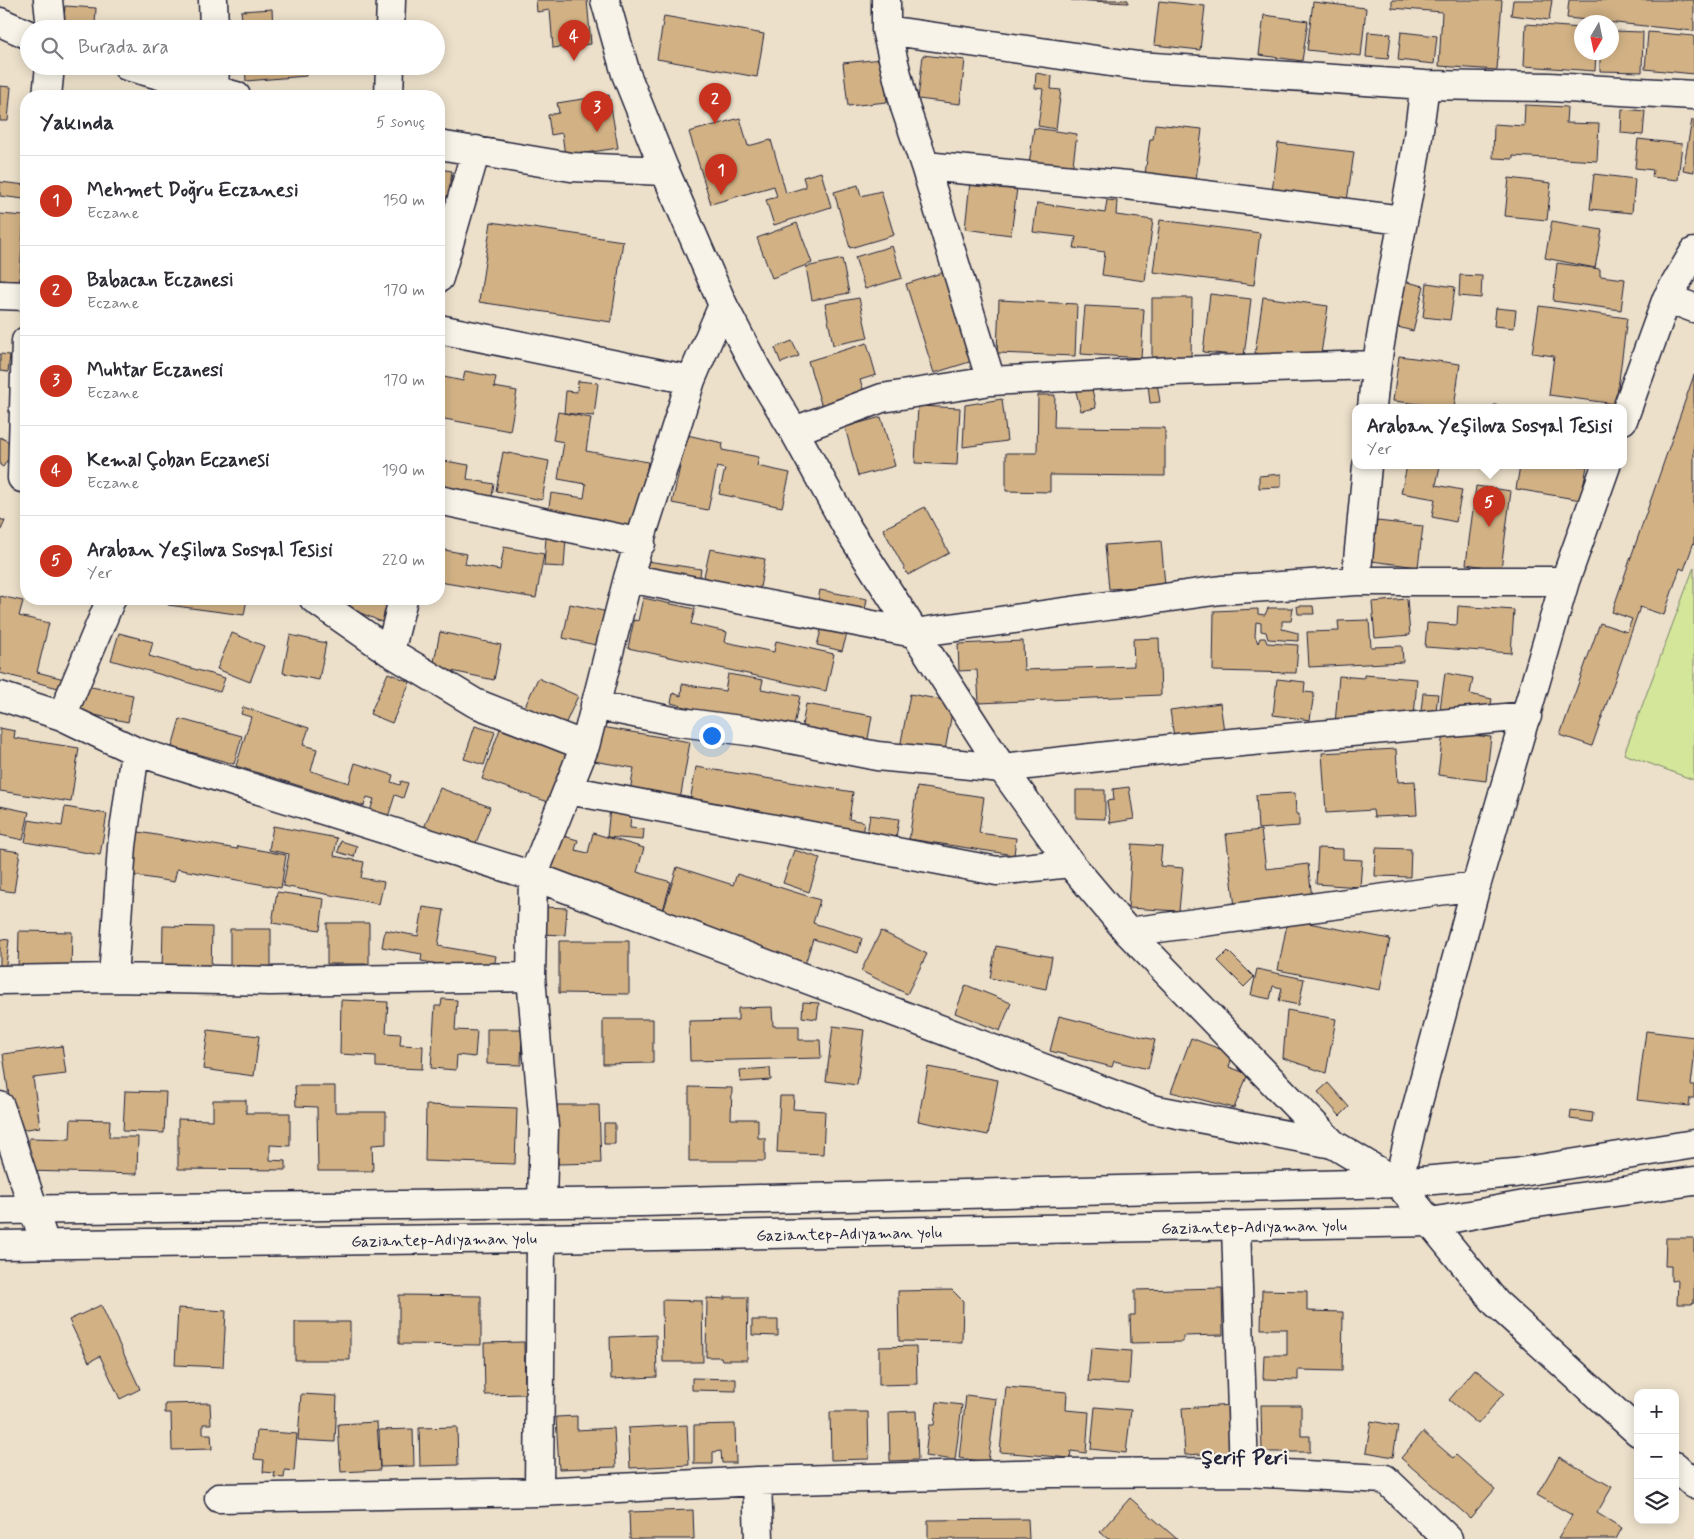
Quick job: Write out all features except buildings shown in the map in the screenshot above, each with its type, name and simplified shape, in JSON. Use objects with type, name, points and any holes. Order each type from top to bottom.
[{"type":"main road","points":[[48,0],[50,20]]},
{"type":"main road","points":[[213,0],[214,20]]},
{"type":"main road","points":[[390,20],[391,0]]},
{"type":"main road","points":[[604,0],[626,74],[665,171],[723,305],[757,370],[794,431],[848,529],[1002,768],[1070,864],[1128,932],[1333,1144],[1398,1183],[1432,1222],[1496,1303],[1634,1428]]},
{"type":"main road","points":[[886,0],[886,30],[905,107],[991,381]]},
{"type":"main road","points":[[0,22],[20,31]]},
{"type":"main road","points":[[886,30],[1138,66],[1425,85],[1549,87],[1694,95]]},
{"type":"main road","points":[[48,90],[49,75]]},
{"type":"main road","points":[[174,75],[222,84]]},
{"type":"main road","points":[[389,90],[390,75]]},
{"type":"main road","points":[[1372,404],[1376,365],[1413,169],[1425,85]]},
{"type":"main road","points":[[445,146],[571,167],[665,171]]},
{"type":"main road","points":[[445,257],[476,150]]},
{"type":"main road","points":[[925,166],[1127,186],[1402,220]]},
{"type":"main road","points":[[1627,409],[1667,298],[1694,252]]},
{"type":"main road","points":[[0,295],[20,296]]},
{"type":"main road","points":[[1667,298],[1694,308]]},
{"type":"main road","points":[[542,1202],[544,1127],[531,977],[533,876],[585,746],[628,578],[641,543],[691,380],[723,305]]},
{"type":"main road","points":[[445,330],[691,380]]},
{"type":"main road","points":[[794,431],[882,398],[991,381],[1173,371],[1376,365]]},
{"type":"main road","points":[[16,476],[20,422]]},
{"type":"main road","points":[[1356,581],[1367,469]]},
{"type":"main road","points":[[1398,1183],[1476,886],[1565,581],[1605,469]]},
{"type":"main road","points":[[445,501],[641,543]]},
{"type":"main road","points":[[628,578],[914,633],[1221,590],[1356,581],[1565,581]]},
{"type":"main road","points":[[62,716],[108,605]]},
{"type":"main road","points":[[323,605],[390,652],[475,703],[585,746]]},
{"type":"main road","points":[[390,652],[402,605]]},
{"type":"main road","points":[[0,696],[62,716],[136,751],[533,876],[1152,1109],[1333,1144]]},
{"type":"main road","points":[[595,705],[672,721],[755,732],[877,756],[1002,768],[1187,747],[1527,716]]},
{"type":"main road","points":[[113,978],[122,846],[136,751]]},
{"type":"main road","points":[[568,790],[997,871],[1070,864]]},
{"type":"main road","points":[[1128,932],[1476,886]]},
{"type":"main road","points":[[0,980],[113,978],[270,981],[531,977]]},
{"type":"main road","points":[[0,1106],[46,1244]]},
{"type":"main road","points":[[0,1210],[662,1201],[1398,1183],[1515,1173],[1694,1144]]},
{"type":"main road","name":"Gaziantep-Adıyaman yolu","points":[[0,1245],[541,1238],[1432,1222],[1530,1204],[1694,1181]]},
{"type":"main road","points":[[1236,1226],[1244,1472]]},
{"type":"main road","points":[[539,1492],[541,1238]]},
{"type":"main road","points":[[1679,1470],[1694,1484]]},
{"type":"main road","points":[[219,1498],[539,1492],[757,1481],[1052,1473],[1244,1472],[1385,1479],[1448,1539]]},
{"type":"main road","points":[[757,1481],[759,1539]]},
{"type":"green space","points":[[1694,567],[1694,780],[1624,754]]},
{"type":"place","name":"Kemal Çoban Eczanesi","points":[[574,61]]},
{"type":"place","name":"Babacan Eczanesi","points":[[715,124]]},
{"type":"place","name":"Muhtar Eczanesi","points":[[597,132]]},
{"type":"place","name":"Mehmet Doğru Eczanesi","points":[[721,195]]},
{"type":"place","name":"Araban Yeşilova Sosyal Tesisi","points":[[1489,527]]},
{"type":"district","name":"Şerif Peri","points":[[1245,1457]]}]
